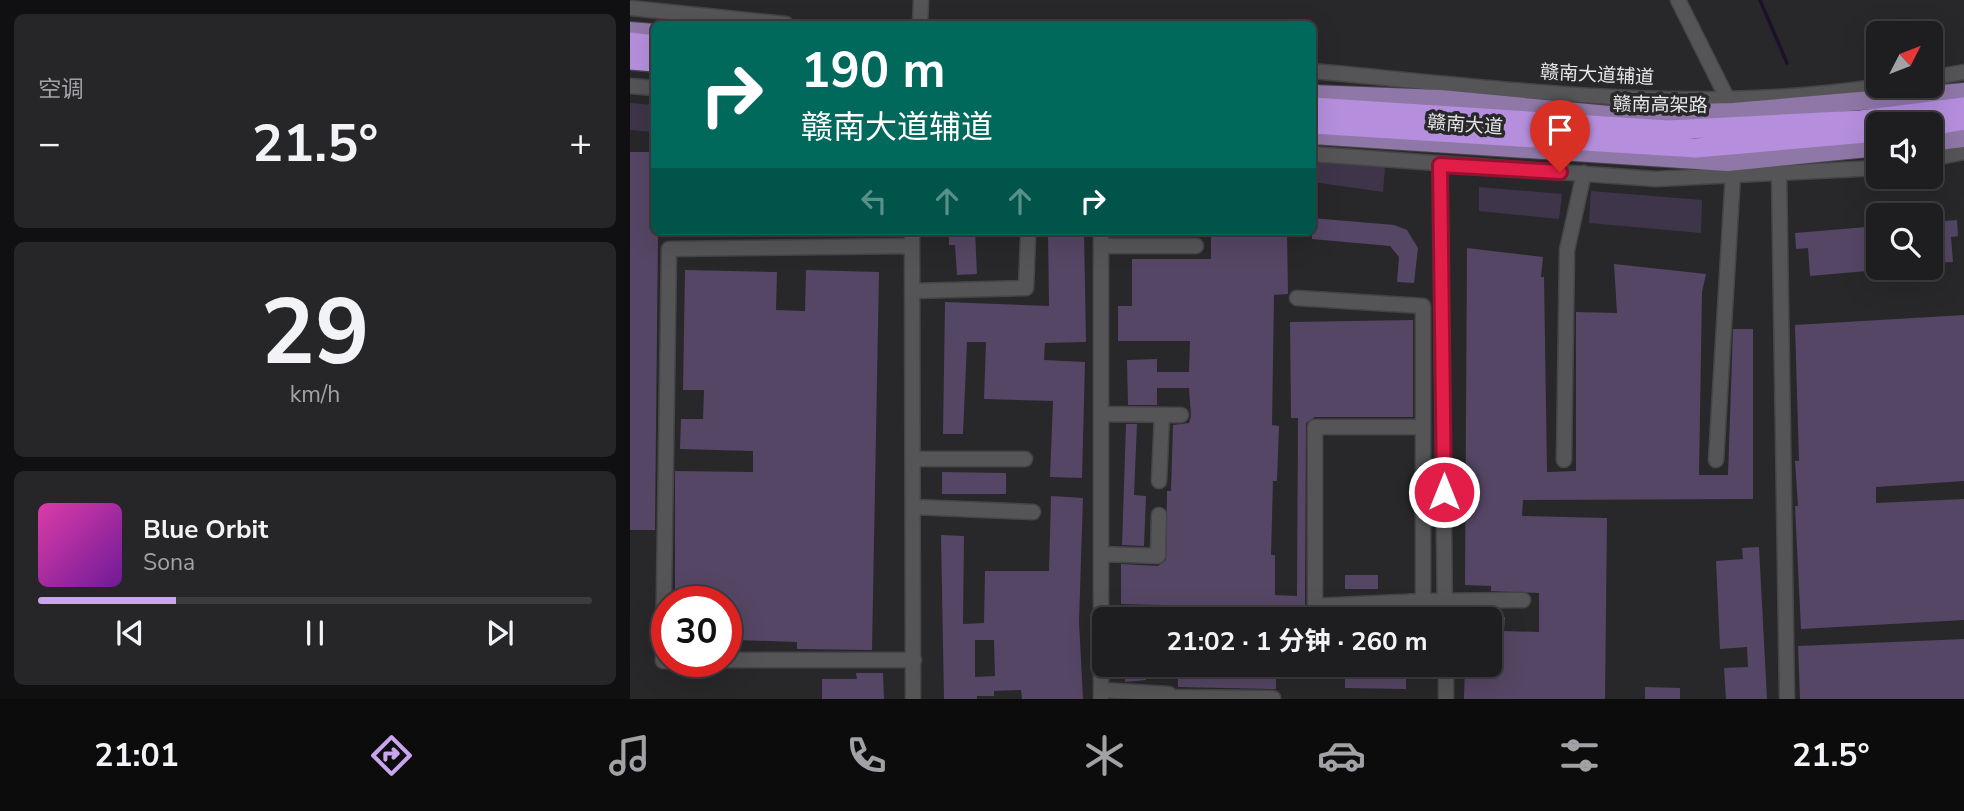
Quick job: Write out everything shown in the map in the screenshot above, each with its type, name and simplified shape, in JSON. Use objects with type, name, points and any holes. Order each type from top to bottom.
[{"type":"highway","points":[[630,42],[651,45]]},
{"type":"highway","points":[[630,60],[651,62]]},
{"type":"highway","name":"赣南高架路","points":[[1316,107],[1668,130],[1861,120],[1964,107]]},
{"type":"highway","points":[[1943,124],[1964,120]]},
{"type":"highway","name":"赣南高架路","points":[[1316,124],[1696,148],[1866,133]]},
{"type":"main road","points":[[630,30],[651,33]]},
{"type":"main road","points":[[630,68],[651,70]]},
{"type":"main road","points":[[1864,96],[1964,92]]},
{"type":"main road","name":"赣南大道","points":[[1316,94],[1440,99],[1609,115],[1864,96]]},
{"type":"main road","name":"赣南大道","points":[[1316,135],[1780,165],[1866,149]]},
{"type":"main road","points":[[1943,140],[1964,138]]},
{"type":"street","points":[[920,21],[921,0]]},
{"type":"street","points":[[1678,0],[1726,96]]},
{"type":"street","points":[[630,8],[757,21]]},
{"type":"street","name":"赣南大道辅道","points":[[1316,71],[1613,98],[1726,96],[1773,102]]},
{"type":"street","points":[[1943,76],[1964,72]]},
{"type":"street","points":[[630,86],[651,88]]},
{"type":"street","points":[[1943,156],[1964,152]]},
{"type":"street","points":[[1316,154],[1656,179],[1733,174],[1780,165],[1866,168]]},
{"type":"street","points":[[1440,165],[1445,607]]},
{"type":"street","points":[[1780,165],[1787,699]]},
{"type":"street","points":[[1564,460],[1567,250],[1584,173]]},
{"type":"street","points":[[1716,460],[1733,174]]},
{"type":"street","points":[[664,586],[669,249],[912,238],[914,699]]},
{"type":"street","points":[[912,291],[1026,288],[1028,238]]},
{"type":"street","points":[[1196,246],[1101,238],[1101,695],[1169,694],[1169,698],[1273,698]]},
{"type":"street","points":[[1297,298],[1423,306],[1423,601]]},
{"type":"street","points":[[1101,414],[1181,415]]},
{"type":"street","points":[[1159,481],[1161,415]]},
{"type":"street","points":[[1423,427],[1315,427],[1315,606],[1445,600],[1524,600]]},
{"type":"street","points":[[913,459],[1025,459]]},
{"type":"street","points":[[913,507],[1034,512]]},
{"type":"street","points":[[1101,554],[1158,556],[1159,515]]},
{"type":"street","points":[[742,660],[914,660]]},
{"type":"street","points":[[1446,677],[1446,699]]},
{"type":"shaded area","points":[[630,103],[651,105],[651,132],[630,130]]},
{"type":"shaded area","points":[[1316,160],[1385,167],[1383,192],[1316,182]]},
{"type":"shaded area","points":[[1479,187],[1562,194],[1559,219],[1479,211]]},
{"type":"shaded area","points":[[1591,191],[1702,200],[1701,233],[1589,223]]},
{"type":"building","points":[[630,152],[651,152],[651,235],[658,235],[655,530],[630,530]]},
{"type":"building","points":[[1316,218],[1394,225],[1407,230],[1418,248],[1414,283],[1397,282],[1399,257],[1390,246],[1312,239],[1312,235],[1316,235]]},
{"type":"building","points":[[1957,220],[1958,236],[1951,237],[1953,262],[1943,262],[1943,221]]},
{"type":"building","points":[[1866,227],[1866,271],[1810,276],[1808,248],[1796,249],[1795,233]]},
{"type":"building","points":[[949,235],[975,235],[977,274],[957,275],[955,245],[949,245]]},
{"type":"building","points":[[1048,235],[1084,235],[1086,342],[1045,343],[1044,360],[1085,362],[1082,478],[1050,477],[1053,401],[984,399],[986,342],[967,342],[963,434],[943,434],[945,302],[1049,306]]},
{"type":"building","points":[[1211,235],[1287,235],[1288,294],[1274,295],[1272,425],[1279,426],[1277,481],[1273,481],[1271,555],[1275,555],[1275,595],[1297,596],[1298,418],[1291,418],[1290,322],[1413,320],[1413,417],[1315,417],[1306,423],[1306,607],[1164,607],[1121,604],[1121,564],[1158,566],[1166,560],[1167,491],[1171,491],[1173,425],[1189,423],[1191,416],[1189,388],[1157,388],[1157,405],[1128,405],[1127,360],[1157,359],[1157,372],[1189,372],[1190,341],[1118,341],[1118,306],[1132,306],[1132,259],[1211,259]]},
{"type":"building","points":[[1467,248],[1543,257],[1541,277],[1544,277],[1547,472],[1576,471],[1576,312],[1617,313],[1614,264],[1706,274],[1702,292],[1699,475],[1728,475],[1733,329],[1753,329],[1753,499],[1523,500],[1522,516],[1607,518],[1605,699],[1464,699],[1465,677],[1502,677],[1502,617],[1505,617],[1504,631],[1539,632],[1539,593],[1491,591],[1491,586],[1465,585]]},
{"type":"building","points":[[685,270],[777,272],[776,310],[805,311],[806,270],[879,272],[872,650],[797,649],[797,642],[742,640],[742,586],[675,586],[675,471],[753,472],[753,451],[680,449],[681,419],[703,419],[704,390],[683,390]]},
{"type":"building","points":[[1964,315],[1964,481],[1876,487],[1876,503],[1964,499],[1964,620],[1801,629],[1795,506],[1798,506],[1795,461],[1799,461],[1795,325]]},
{"type":"building","points":[[1126,424],[1137,424],[1134,495],[1146,496],[1144,546],[1122,545]]},
{"type":"building","points":[[942,472],[1006,473],[1006,494],[942,494]]},
{"type":"building","points":[[1051,496],[1083,498],[1079,622],[1083,699],[1022,699],[1021,690],[994,691],[994,696],[977,696],[977,699],[944,699],[941,535],[964,536],[963,624],[984,623],[985,571],[1049,571]],"holes":[[[975,640],[994,640],[995,676],[975,677]]]},
{"type":"building","points":[[1759,547],[1767,699],[1726,699],[1724,668],[1748,667],[1747,647],[1720,649],[1716,561],[1743,559],[1742,548]]},
{"type":"building","points":[[1345,575],[1378,575],[1378,589],[1345,589]]},
{"type":"building","points":[[1964,639],[1964,699],[1800,699],[1798,646]]},
{"type":"building","points":[[856,673],[883,673],[884,699],[822,699],[822,679],[857,679]]},
{"type":"building","points":[[1125,677],[1146,677],[1146,680],[1125,682]]},
{"type":"building","points":[[1178,677],[1276,677],[1276,689],[1178,687]]},
{"type":"building","points":[[1295,677],[1421,677],[1406,678],[1406,689],[1345,688],[1345,678]]},
{"type":"building","points":[[1645,687],[1680,688],[1680,699],[1645,699]]},
{"type":"waterway","points":[[1760,0],[1787,63]]},
{"type":"route","points":[[1444,492],[1440,165],[1560,172]]}]
